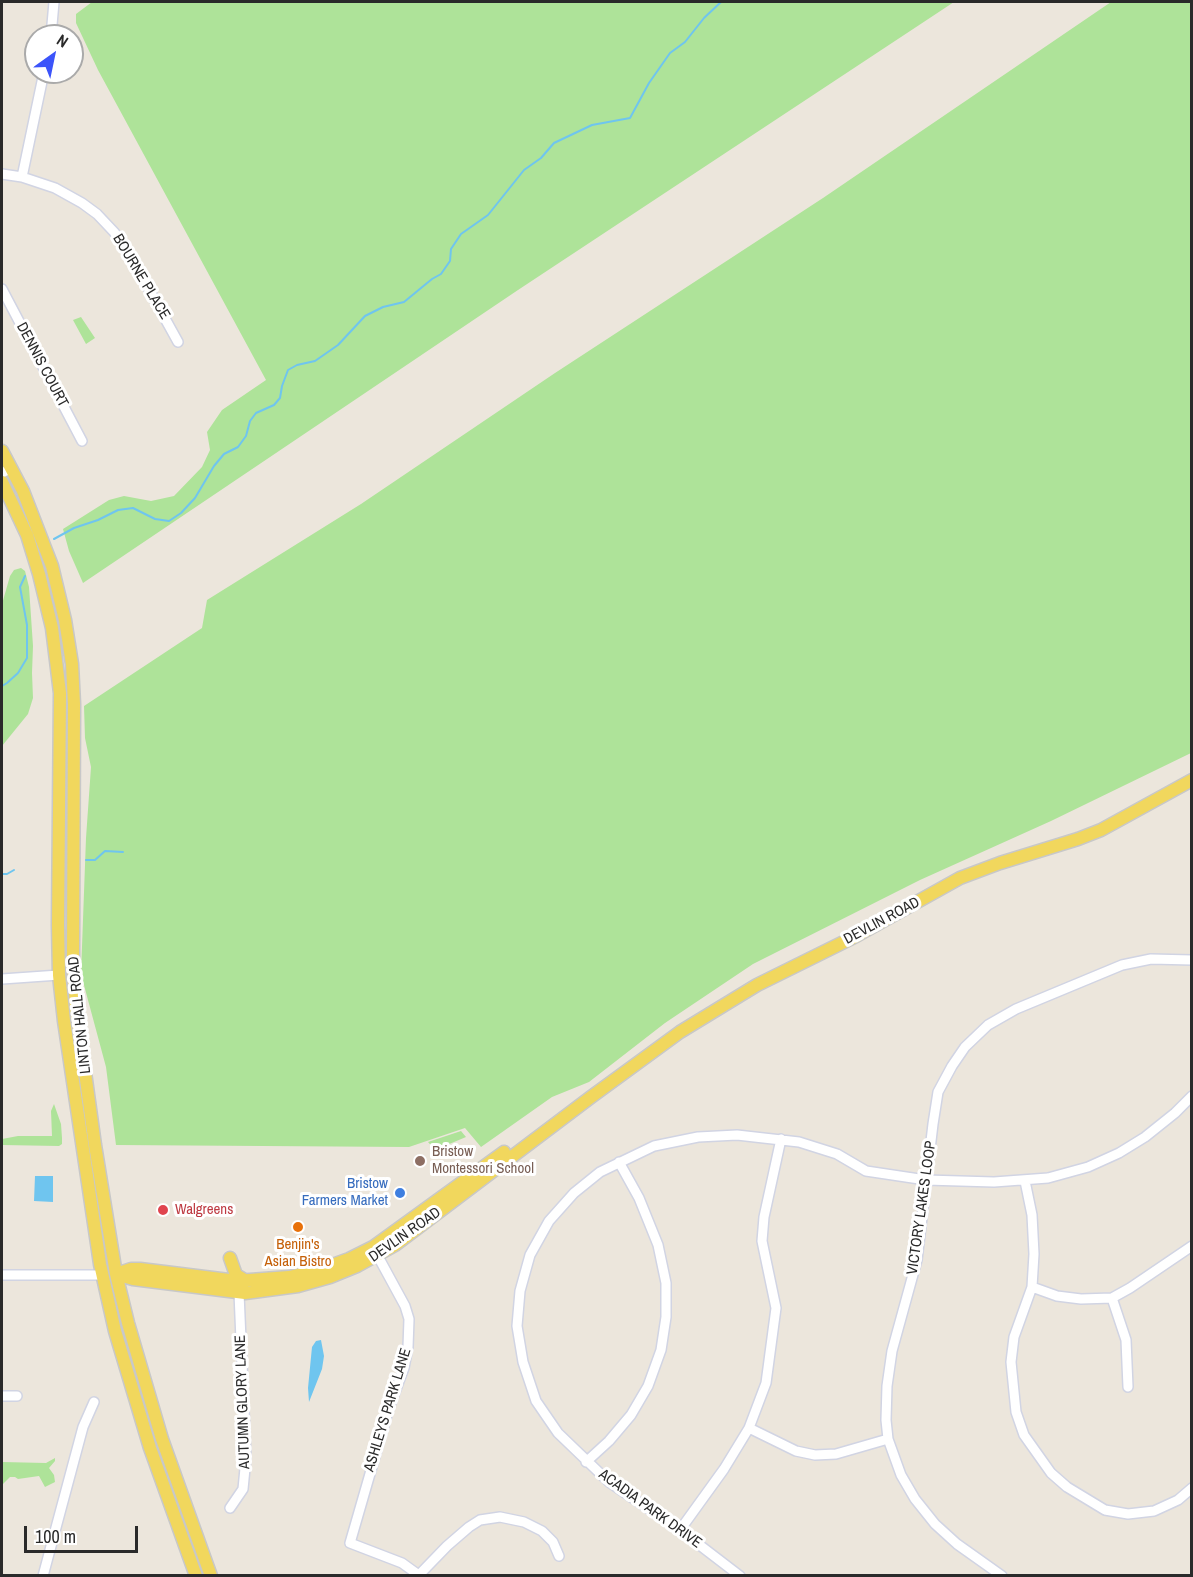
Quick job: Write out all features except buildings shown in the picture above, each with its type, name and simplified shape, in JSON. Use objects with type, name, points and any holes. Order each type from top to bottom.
[{"type":"main road","name":"LINTON HALL ROAD","points":[[2,451],[6,471],[23,490],[52,566],[72,664],[74,704],[73,960],[76,1007],[116,1274],[162,1439],[211,1575]]},
{"type":"main road","name":"LINTON HALL ROAD","points":[[2,482],[27,535],[52,628],[60,693],[59,975],[102,1275],[115,1331],[150,1448],[196,1575]]},
{"type":"main road","name":"DEVLIN ROAD","points":[[116,1274],[134,1279],[239,1293],[310,1283],[345,1272],[375,1252],[545,1123],[591,1097],[718,1007],[782,971],[856,936],[960,878],[1101,830],[1191,780]]},
{"type":"main road","name":"DEVLIN ROAD","points":[[102,1275],[140,1269],[212,1279],[246,1281],[289,1277],[375,1252]]},
{"type":"main road","points":[[212,1279],[223,1272],[230,1258],[236,1275],[246,1281]]},
{"type":"street","points":[[52,24],[54,2]]},
{"type":"street","points":[[22,177],[41,84]]},
{"type":"street","name":"BOURNE PLACE","points":[[2,174],[39,182],[66,194],[82,203],[109,226],[137,266],[178,342]]},
{"type":"street","name":"DENNIS COURT","points":[[2,289],[82,441]]},
{"type":"street","name":"VICTORY LAKES LOOP","points":[[1002,1575],[957,1544],[935,1524],[901,1475],[888,1439],[886,1386],[892,1352],[918,1260],[938,1092],[965,1047],[988,1025],[1016,1009],[1122,965],[1151,959],[1191,960]]},
{"type":"street","points":[[2,979],[59,975]]},
{"type":"street","name":"ACADIA PARK DRIVE","points":[[740,1575],[680,1530],[609,1482],[558,1433],[536,1401],[523,1362],[517,1326],[520,1291],[530,1256],[549,1221],[574,1193],[600,1172],[654,1146],[698,1137],[737,1135],[781,1139],[818,1147],[837,1154],[866,1171],[926,1180],[1024,1181],[1048,1178],[1088,1167],[1119,1153],[1145,1137],[1175,1113],[1191,1096]]},
{"type":"street","points":[[680,1530],[724,1469],[749,1428],[766,1383],[776,1308],[762,1241],[764,1216],[781,1139]]},
{"type":"street","points":[[586,1462],[609,1441],[631,1415],[648,1386],[661,1350],[666,1317],[666,1283],[658,1245],[639,1198],[619,1162]]},
{"type":"street","points":[[1024,1181],[1032,1215],[1035,1254],[1032,1287],[1014,1337],[1011,1362],[1016,1412],[1024,1435],[1051,1473],[1106,1510],[1128,1514],[1154,1511],[1178,1500],[1191,1488]]},
{"type":"street","points":[[1032,1287],[1057,1296],[1081,1299],[1112,1298],[1191,1246]]},
{"type":"street","name":"ASHLEYS PARK LANE","points":[[375,1252],[405,1306],[409,1319],[408,1347],[404,1368],[389,1408],[350,1543],[402,1563],[420,1575]]},
{"type":"street","points":[[2,1275],[102,1275]]},
{"type":"street","name":"AUTUMN GLORY LANE","points":[[230,1508],[243,1489],[246,1464],[239,1293]]},
{"type":"street","points":[[1112,1298],[1126,1340],[1128,1387]]},
{"type":"street","points":[[2,1396],[17,1396]]},
{"type":"street","points":[[43,1575],[83,1427],[93,1402]]},
{"type":"street","points":[[749,1428],[796,1451],[815,1455],[836,1454],[888,1439]]},
{"type":"street","points":[[420,1575],[447,1546],[469,1527],[480,1520],[500,1517],[524,1522],[542,1531],[553,1542],[559,1556]]},
{"type":"green space","points":[[92,2],[954,2],[518,290],[83,583],[69,551],[63,529],[109,500],[124,496],[151,501],[174,496],[202,467],[210,450],[207,432],[222,410],[266,380],[98,70],[84,40],[84,24],[76,24],[76,14]]},
{"type":"green space","points":[[1111,2],[1191,2],[1191,753],[1051,821],[920,880],[753,964],[665,1023],[589,1082],[552,1097],[481,1147],[465,1128],[409,1147],[116,1145],[106,1067],[81,974],[91,767],[85,738],[84,706],[202,628],[207,600],[361,504],[555,373],[823,198]]},
{"type":"green space","points":[[81,317],[95,338],[86,344],[73,320]]},
{"type":"green space","points":[[21,568],[25,571],[29,587],[33,646],[33,698],[28,714],[2,746],[2,604],[10,576],[14,570]]},
{"type":"green space","points":[[54,1104],[61,1124],[62,1144],[59,1146],[2,1145],[2,1139],[18,1136],[52,1136],[51,1111]]},
{"type":"green space","points":[[461,1131],[466,1137],[435,1150],[428,1142]]},
{"type":"green space","points":[[55,1458],[49,1468],[54,1475],[55,1482],[45,1487],[39,1476],[18,1479],[10,1477],[2,1485],[2,1462],[46,1463]]},
{"type":"water","points":[[35,1176],[53,1176],[53,1202],[34,1201]]},
{"type":"water","points":[[321,1340],[324,1356],[322,1369],[309,1402],[312,1347],[316,1341]]},
{"type":"waterway","points":[[54,539],[118,510],[133,508],[155,519],[169,521],[181,513],[195,498],[224,454],[238,447],[246,436],[250,421],[256,413],[274,405],[280,398],[288,370],[297,365],[315,361],[338,345],[365,316],[383,307],[404,302],[441,274],[450,261],[451,249],[461,234],[488,215],[524,170],[541,158],[554,143],[592,125],[630,118],[649,83],[670,53],[685,42],[704,18],[721,2]]},
{"type":"waterway","points":[[2,686],[18,673],[27,658],[27,625],[20,587],[25,576]]},
{"type":"waterway","points":[[86,860],[95,860],[105,851],[123,852]]},
{"type":"waterway","points":[[2,874],[14,870]]},
{"type":"place","name":"Bristow Montessori School","points":[[420,1161]]},
{"type":"place","name":"Bristow Farmers Market","points":[[400,1193]]},
{"type":"place","name":"Walgreens","points":[[163,1210]]},
{"type":"place","name":"Benjin's Asian Bistro","points":[[298,1227]]}]
